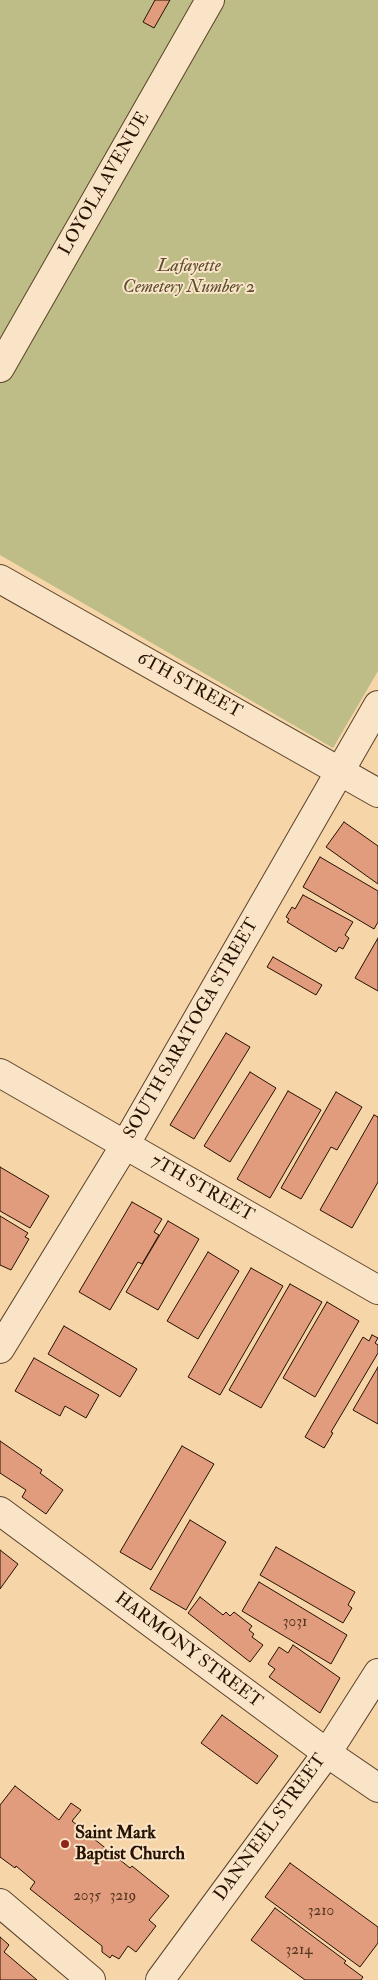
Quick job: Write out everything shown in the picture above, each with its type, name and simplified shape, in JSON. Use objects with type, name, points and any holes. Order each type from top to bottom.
[{"type":"street","name":"LOYOLA AVENUE","points":[[0,368],[210,0]]},
{"type":"street","name":"6TH STREET","points":[[0,579],[378,793]]},
{"type":"street","name":"SOUTH SARATOGA STREET","points":[[0,1349],[125,1145],[378,705]]},
{"type":"street","name":"7TH STREET","points":[[0,1073],[378,1290]]},
{"type":"street","name":"HARMONY STREET","points":[[0,1511],[327,1753],[378,1788]]},
{"type":"street","name":"DANNEEL STREET","points":[[160,1980],[327,1753],[378,1673]]},
{"type":"street","points":[[0,1902],[91,1980]]},
{"type":"green space","name":"Lafayette Cemetery Number 2","points":[[0,0],[378,0],[378,671],[333,748],[0,555]]},
{"type":"building","points":[[155,0],[170,0],[154,28],[143,22]]},
{"type":"building","points":[[344,822],[378,846],[378,884],[326,847]]},
{"type":"building","points":[[320,857],[378,891],[378,922],[374,929],[303,887]]},
{"type":"building","points":[[303,895],[353,922],[345,935],[349,938],[343,949],[339,947],[336,952],[287,922],[289,919],[286,917],[292,907],[295,909]]},
{"type":"building","points":[[378,938],[378,991],[355,978]]},
{"type":"building","points":[[273,957],[322,985],[316,995],[267,967]]},
{"type":"building","points":[[226,1033],[250,1047],[194,1139],[170,1125]]},
{"type":"building","points":[[250,1072],[276,1088],[230,1162],[204,1146]]},
{"type":"building","points":[[288,1091],[321,1110],[270,1198],[237,1179]]},
{"type":"building","points":[[336,1092],[362,1107],[337,1150],[331,1147],[301,1199],[281,1188]]},
{"type":"building","points":[[374,1115],[378,1117],[378,1182],[352,1228],[320,1210]]},
{"type":"building","points":[[0,1167],[49,1196],[30,1228],[0,1211]]},
{"type":"building","points":[[132,1202],[162,1219],[154,1232],[159,1235],[142,1264],[138,1262],[110,1310],[79,1292]]},
{"type":"building","points":[[0,1216],[28,1233],[25,1237],[29,1239],[11,1270],[0,1265]]},
{"type":"building","points":[[168,1221],[199,1239],[158,1310],[126,1292]]},
{"type":"building","points":[[208,1252],[239,1271],[198,1339],[167,1321]]},
{"type":"building","points":[[251,1268],[283,1286],[220,1395],[188,1377]]},
{"type":"building","points":[[290,1284],[322,1302],[261,1408],[229,1390]]},
{"type":"building","points":[[327,1302],[359,1321],[315,1397],[283,1378]]},
{"type":"building","points":[[64,1326],[137,1369],[120,1397],[48,1354]]},
{"type":"building","points":[[372,1335],[378,1338],[375,1343],[378,1345],[378,1353],[331,1432],[333,1433],[324,1448],[305,1437],[363,1337],[369,1341]]},
{"type":"building","points":[[34,1358],[99,1395],[86,1418],[65,1406],[60,1416],[15,1391]]},
{"type":"building","points":[[378,1367],[378,1424],[353,1410]]},
{"type":"building","points":[[0,1441],[42,1470],[40,1473],[63,1490],[46,1514],[22,1497],[26,1490],[0,1473]]},
{"type":"building","points":[[182,1446],[214,1464],[151,1570],[120,1552]]},
{"type":"building","points":[[190,1520],[226,1542],[186,1610],[150,1589]]},
{"type":"building","points":[[276,1547],[355,1592],[348,1605],[352,1608],[343,1623],[260,1575]]},
{"type":"building","points":[[0,1550],[18,1564],[0,1589]]},
{"type":"building","points":[[259,1582],[347,1635],[331,1664],[242,1611]]},
{"type":"building","points":[[200,1597],[223,1615],[226,1612],[230,1616],[234,1612],[252,1626],[249,1630],[254,1634],[252,1637],[263,1645],[250,1662],[188,1613]]},
{"type":"building","points":[[293,1645],[340,1678],[320,1713],[269,1677],[275,1669],[268,1664],[279,1647],[288,1653]]},
{"type":"building","points":[[222,1715],[278,1756],[257,1784],[201,1743]]},
{"type":"building","points":[[15,1786],[59,1820],[71,1803],[81,1810],[72,1821],[130,1868],[132,1866],[169,1896],[149,1920],[156,1926],[136,1952],[128,1946],[119,1959],[112,1955],[110,1958],[102,1952],[102,1946],[30,1889],[35,1882],[16,1866],[15,1868],[0,1857],[0,1805]]},
{"type":"building","points":[[290,1863],[378,1927],[378,1943],[360,1967],[265,1897]]},
{"type":"building","points":[[275,1908],[346,1961],[344,1963],[363,1977],[361,1980],[305,1980],[251,1940]]},
{"type":"building","points":[[0,1937],[9,1945],[4,1952],[37,1980],[0,1980]]},
{"type":"place","name":"Saint Mark Baptist Church","points":[[65,1844]]}]
